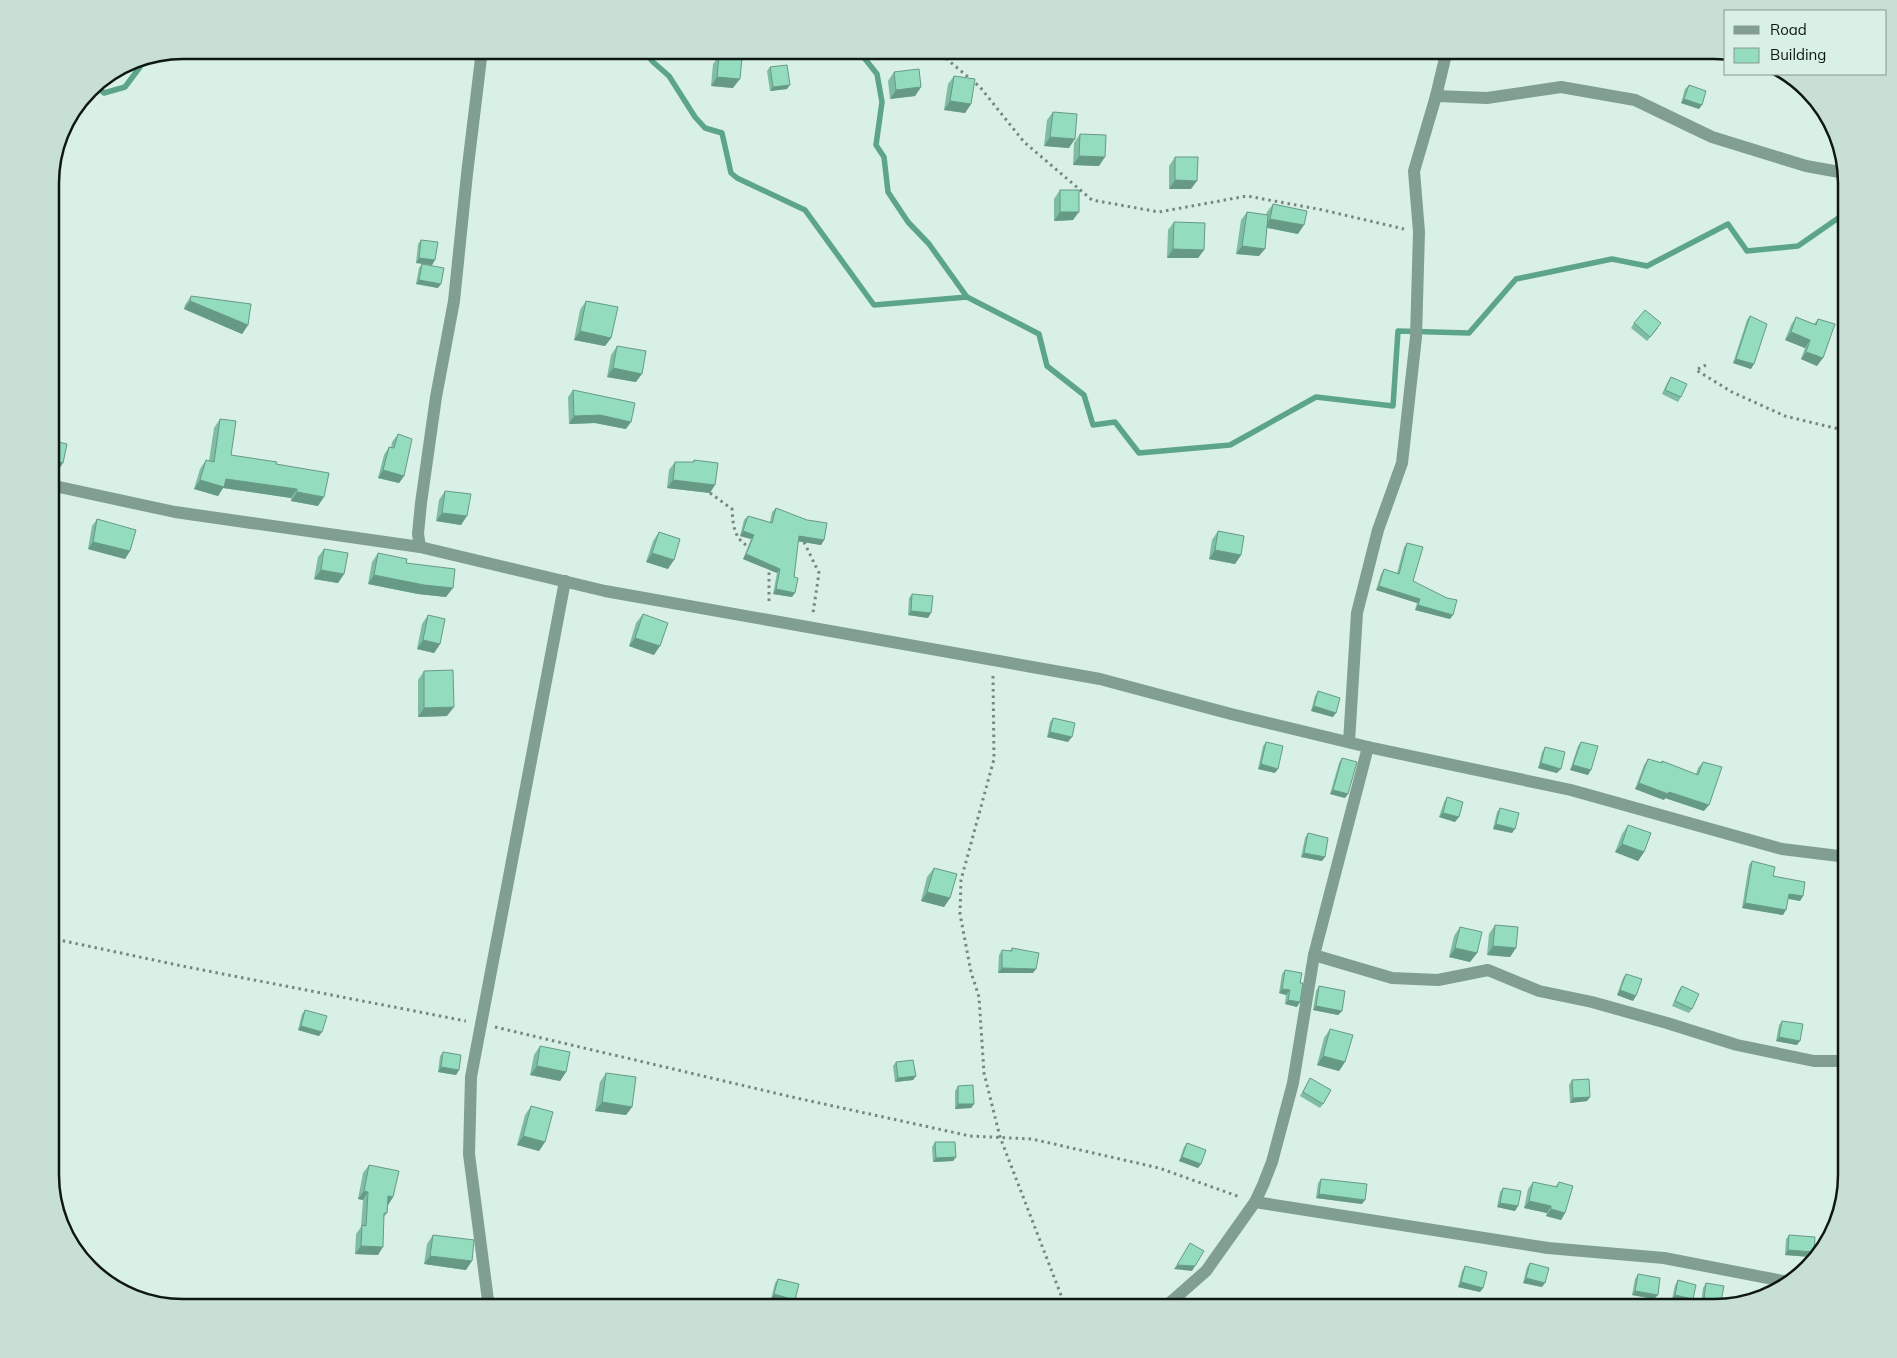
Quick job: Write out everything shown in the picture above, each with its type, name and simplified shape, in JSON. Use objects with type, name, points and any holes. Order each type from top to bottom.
[{"type":"street","points":[[420,547],[418,534],[423,493],[436,396],[454,301],[466,174],[481,59]]},
{"type":"street","points":[[1349,742],[1357,613],[1378,530],[1402,463],[1416,337],[1419,232],[1414,172],[1445,59]]},
{"type":"street","points":[[1436,96],[1488,98],[1561,87],[1635,100],[1712,137],[1806,166],[1837,172]]},
{"type":"street","points":[[59,487],[175,512],[420,547],[605,591],[1100,679],[1231,714],[1349,742],[1571,790],[1782,849],[1838,856]]},
{"type":"street","points":[[489,1299],[469,1154],[471,1077],[565,581]]},
{"type":"street","points":[[1174,1299],[1206,1271],[1255,1202],[1272,1162],[1293,1083],[1314,955],[1368,746]]},
{"type":"street","points":[[1314,955],[1392,978],[1438,980],[1488,970],[1540,991],[1592,1002],[1667,1023],[1737,1046],[1814,1061],[1838,1061]]},
{"type":"street","points":[[1255,1202],[1548,1248],[1664,1258],[1780,1280]]},
{"type":"path","points":[[947,59],[980,87],[1024,142],[1092,200],[1159,212],[1247,196],[1323,210],[1419,232]]},
{"type":"path","points":[[1706,365],[1696,370],[1732,392],[1785,416],[1838,430]]},
{"type":"path","points":[[710,493],[732,509],[734,531],[742,544],[756,550]]},
{"type":"path","points":[[804,542],[819,573],[815,590],[811,628]]},
{"type":"path","points":[[766,560],[770,568],[769,620]]},
{"type":"path","points":[[993,660],[994,759],[961,880],[960,914],[971,972],[979,997],[984,1073],[1000,1137],[1063,1299]]},
{"type":"path","points":[[59,940],[187,967],[481,1024],[792,1097],[970,1136],[1032,1139],[1160,1168],[1255,1202]]},
{"type":"building","points":[[719,59],[742,59],[740,79],[717,77]]},
{"type":"building","points":[[787,65],[790,85],[773,87],[770,67]]},
{"type":"building","points":[[919,69],[921,87],[896,90],[894,72]]},
{"type":"building","points":[[954,76],[975,79],[971,104],[950,101]]},
{"type":"building","points":[[1689,85],[1706,91],[1702,105],[1684,99]]},
{"type":"building","points":[[1053,112],[1077,114],[1075,139],[1050,137]]},
{"type":"building","points":[[1080,134],[1106,135],[1105,157],[1079,156]]},
{"type":"building","points":[[1175,157],[1198,157],[1197,181],[1175,180]]},
{"type":"building","points":[[1060,190],[1079,190],[1079,212],[1060,212]]},
{"type":"building","points":[[1273,204],[1307,211],[1304,225],[1270,219]]},
{"type":"building","points":[[1247,212],[1268,215],[1265,249],[1242,246]]},
{"type":"building","points":[[1174,222],[1205,223],[1204,250],[1173,249]]},
{"type":"building","points":[[421,240],[438,242],[435,260],[419,258]]},
{"type":"building","points":[[422,264],[444,268],[441,284],[419,280]]},
{"type":"building","points":[[191,296],[251,304],[248,325],[190,301]]},
{"type":"building","points":[[586,301],[618,307],[611,338],[580,331]]},
{"type":"building","points":[[1645,310],[1661,323],[1650,337],[1634,323]]},
{"type":"building","points":[[1750,316],[1767,324],[1754,364],[1736,359]]},
{"type":"building","points":[[1796,317],[1816,325],[1818,319],[1835,324],[1823,358],[1806,352],[1810,340],[1791,332]]},
{"type":"building","points":[[617,346],[646,351],[642,374],[613,368]]},
{"type":"building","points":[[1671,377],[1687,384],[1681,397],[1665,390]]},
{"type":"building","points":[[573,390],[635,403],[631,422],[600,415],[574,416]]},
{"type":"building","points":[[220,419],[236,421],[231,455],[329,473],[324,497],[297,492],[297,489],[226,479],[224,487],[200,480],[206,460],[214,462]]},
{"type":"building","points":[[398,434],[412,439],[404,476],[383,470],[389,447],[394,448]]},
{"type":"building","points":[[59,442],[67,444],[63,463],[59,462]]},
{"type":"building","points":[[694,460],[718,463],[715,485],[673,480],[675,462],[694,462]]},
{"type":"building","points":[[445,491],[471,494],[467,516],[442,513]]},
{"type":"building","points":[[776,508],[807,520],[827,523],[824,540],[799,536],[794,577],[798,578],[795,593],[776,589],[780,569],[746,554],[754,535],[743,531],[748,516],[772,523]]},
{"type":"building","points":[[97,519],[136,530],[130,551],[93,542]]},
{"type":"building","points":[[1218,531],[1244,536],[1241,555],[1215,550]]},
{"type":"building","points":[[659,532],[680,539],[674,560],[652,553]]},
{"type":"building","points":[[1407,543],[1423,547],[1413,581],[1447,598],[1457,600],[1453,615],[1418,605],[1420,599],[1379,586],[1384,569],[1399,574]]},
{"type":"building","points":[[324,549],[348,553],[344,574],[321,570]]},
{"type":"building","points":[[378,553],[407,559],[406,563],[455,569],[453,588],[424,585],[374,575]]},
{"type":"building","points":[[912,594],[933,596],[931,613],[911,611]]},
{"type":"building","points":[[643,614],[668,623],[660,646],[635,638]]},
{"type":"building","points":[[428,615],[445,619],[440,644],[423,640]]},
{"type":"building","points":[[453,670],[454,707],[424,708],[424,671]]},
{"type":"building","points":[[1318,691],[1340,698],[1336,713],[1314,706]]},
{"type":"building","points":[[1053,718],[1075,723],[1072,737],[1050,732]]},
{"type":"building","points":[[1266,742],[1283,746],[1278,769],[1261,764]]},
{"type":"building","points":[[1581,742],[1598,746],[1591,770],[1573,765]]},
{"type":"building","points":[[1545,747],[1565,752],[1561,769],[1541,763]]},
{"type":"building","points":[[1342,758],[1357,762],[1348,794],[1333,790]]},
{"type":"building","points":[[1648,759],[1662,763],[1662,761],[1698,775],[1703,762],[1722,767],[1709,805],[1669,792],[1668,794],[1639,783]]},
{"type":"building","points":[[1447,797],[1463,802],[1459,817],[1443,813]]},
{"type":"building","points":[[1500,808],[1519,813],[1515,829],[1496,824]]},
{"type":"building","points":[[1628,825],[1651,833],[1644,852],[1622,844]]},
{"type":"building","points":[[1308,833],[1328,838],[1325,857],[1304,853]]},
{"type":"building","points":[[1752,861],[1775,867],[1773,876],[1805,882],[1803,896],[1789,894],[1786,910],[1745,903]]},
{"type":"building","points":[[934,868],[957,874],[950,898],[927,892]]},
{"type":"building","points":[[1495,925],[1518,927],[1516,948],[1493,946]]},
{"type":"building","points":[[1460,927],[1482,932],[1477,953],[1455,948]]},
{"type":"building","points":[[1012,948],[1039,953],[1036,969],[1002,968],[1002,950],[1012,951]]},
{"type":"building","points":[[1285,970],[1302,973],[1300,983],[1303,983],[1300,1002],[1288,1000],[1290,990],[1282,989]]},
{"type":"building","points":[[1626,974],[1642,979],[1636,996],[1620,990]]},
{"type":"building","points":[[1319,986],[1345,991],[1342,1011],[1316,1006]]},
{"type":"building","points":[[1682,986],[1699,994],[1692,1009],[1675,1001]]},
{"type":"building","points":[[305,1010],[327,1016],[322,1032],[301,1026]]},
{"type":"building","points":[[1782,1021],[1803,1024],[1800,1041],[1779,1037]]},
{"type":"building","points":[[1330,1029],[1353,1035],[1345,1062],[1323,1056]]},
{"type":"building","points":[[540,1046],[570,1052],[566,1072],[537,1066]]},
{"type":"building","points":[[443,1052],[461,1055],[459,1070],[441,1067]]},
{"type":"building","points":[[913,1060],[916,1076],[898,1078],[896,1062]]},
{"type":"building","points":[[606,1073],[636,1077],[632,1107],[602,1102]]},
{"type":"building","points":[[1310,1078],[1331,1090],[1323,1104],[1303,1092]]},
{"type":"building","points":[[1589,1079],[1590,1097],[1573,1098],[1572,1080]]},
{"type":"building","points":[[973,1085],[974,1104],[958,1104],[958,1086]]},
{"type":"building","points":[[531,1106],[553,1112],[545,1142],[523,1136]]},
{"type":"building","points":[[935,1142],[955,1142],[956,1157],[936,1158]]},
{"type":"building","points":[[1187,1143],[1206,1150],[1201,1164],[1182,1157]]},
{"type":"building","points":[[369,1165],[399,1171],[393,1197],[388,1196],[387,1213],[384,1213],[383,1247],[361,1246],[362,1225],[366,1226],[368,1192],[364,1191]]},
{"type":"building","points":[[1321,1179],[1367,1184],[1365,1200],[1319,1194]]},
{"type":"building","points":[[1533,1182],[1557,1187],[1559,1182],[1573,1186],[1565,1213],[1551,1209],[1551,1206],[1529,1201]]},
{"type":"building","points":[[1503,1188],[1521,1191],[1518,1206],[1500,1203]]},
{"type":"building","points":[[433,1235],[474,1240],[472,1261],[430,1256]]},
{"type":"building","points":[[1789,1235],[1815,1237],[1812,1252],[1788,1250]]},
{"type":"building","points":[[1190,1243],[1204,1251],[1195,1266],[1177,1265]]},
{"type":"building","points":[[1530,1263],[1549,1268],[1545,1283],[1526,1278]]},
{"type":"building","points":[[1465,1266],[1487,1272],[1483,1288],[1461,1282]]},
{"type":"building","points":[[1638,1274],[1660,1278],[1658,1295],[1635,1291]]},
{"type":"building","points":[[778,1279],[799,1284],[795,1299],[774,1294]]},
{"type":"building","points":[[1678,1280],[1696,1285],[1693,1299],[1675,1295]]},
{"type":"building","points":[[1706,1283],[1724,1286],[1721,1299],[1704,1298]]},
{"type":"waterway","points":[[650,59],[669,76],[695,117],[705,128],[722,133],[731,173],[737,178],[805,210],[874,305],[967,297],[1039,334],[1047,366],[1084,395],[1093,425],[1115,422],[1139,453],[1230,445],[1316,397],[1393,406],[1398,331],[1469,333],[1516,279],[1612,259],[1647,266],[1728,224],[1747,251],[1798,246],[1838,218]]},
{"type":"waterway","points":[[865,59],[877,74],[882,102],[876,145],[884,157],[888,192],[908,222],[929,244],[967,297]]},
{"type":"waterway","points":[[101,90],[104,93],[125,87],[140,66]]}]
